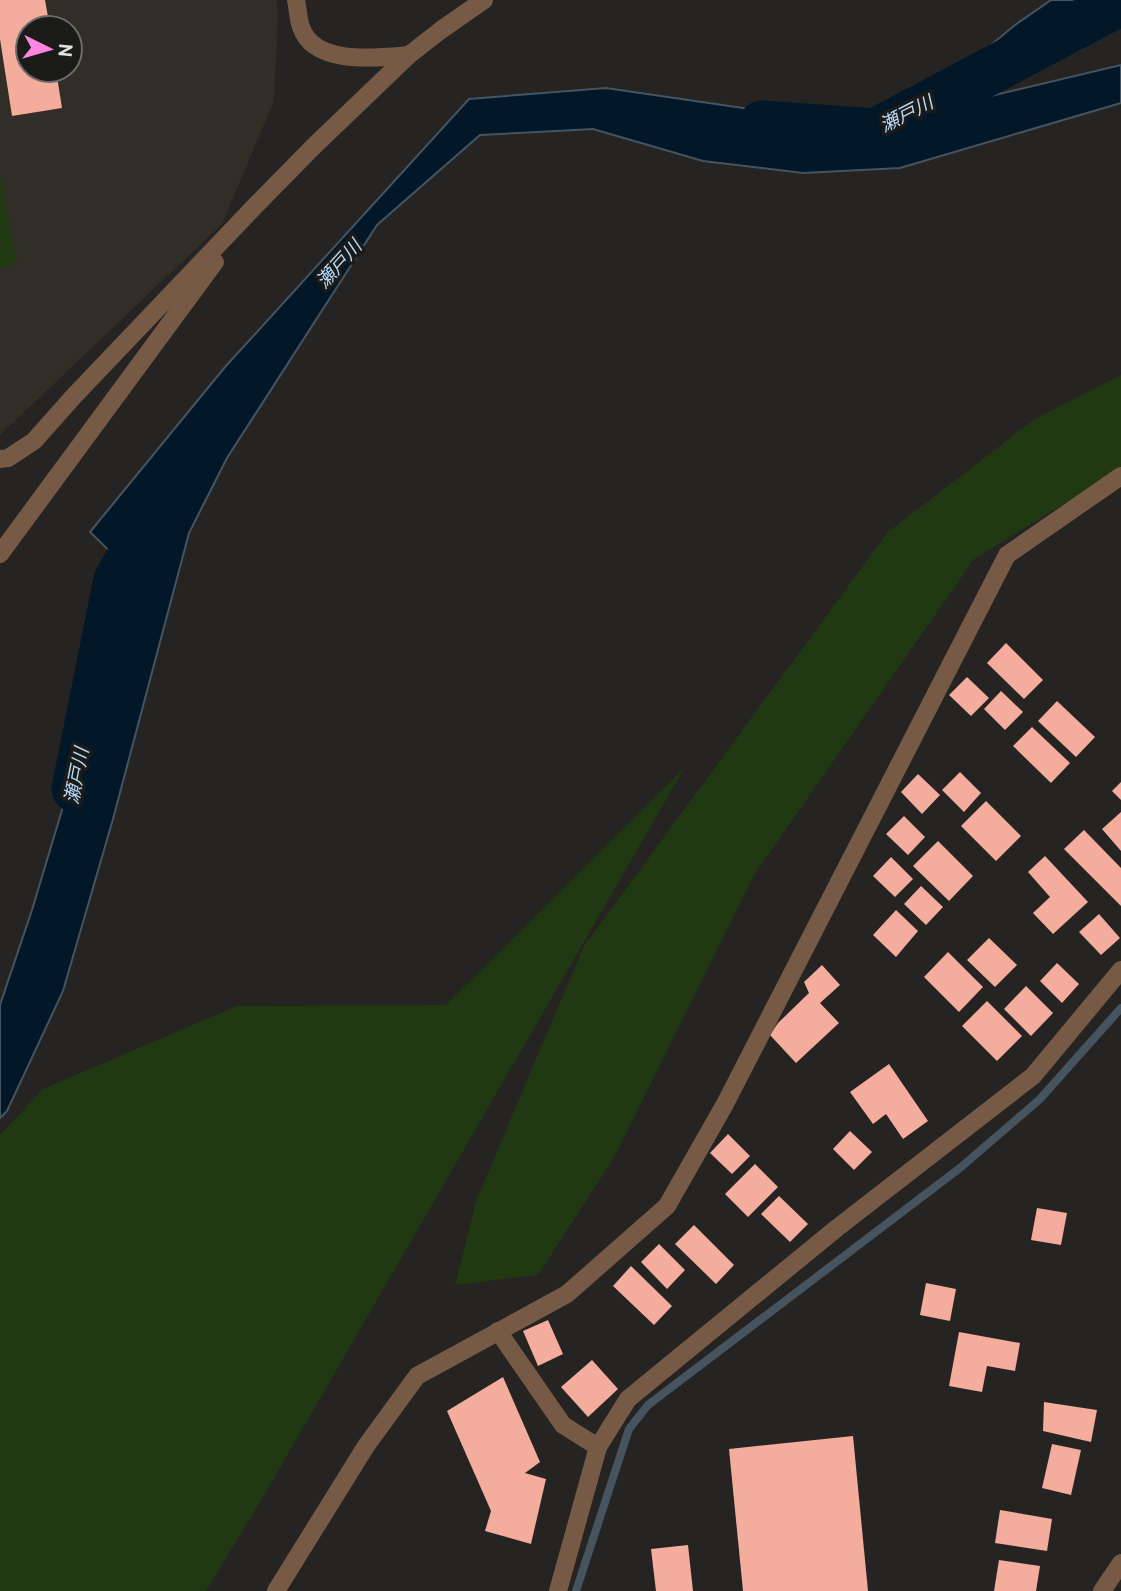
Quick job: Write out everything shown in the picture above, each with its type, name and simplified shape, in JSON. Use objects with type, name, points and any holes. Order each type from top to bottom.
[{"type":"street","points":[[296,0],[301,28],[310,44],[342,55],[371,58],[409,55]]},
{"type":"street","points":[[0,459],[8,458],[34,440],[256,205],[409,55],[484,0]]},
{"type":"street","points":[[0,554],[256,205]]},
{"type":"street","points":[[276,1591],[366,1446],[417,1376],[567,1294],[667,1206],[725,1104],[1007,555],[1121,476]]},
{"type":"street","points":[[558,1591],[598,1447],[628,1399],[837,1228],[1033,1076],[1121,971]]},
{"type":"street","points":[[498,1331],[562,1425],[598,1447]]},
{"type":"street","points":[[1102,1591],[1121,1563]]},
{"type":"shaded area","points":[[0,0],[276,0],[278,12],[274,101],[222,224],[0,435]]},
{"type":"green space","points":[[0,174],[17,264],[0,267]]},
{"type":"green space","points":[[1121,375],[1121,469],[974,559],[754,875],[615,1156],[538,1275],[455,1285],[476,1201],[584,946],[888,532],[1035,419]]},
{"type":"green space","points":[[685,767],[266,1492],[206,1591],[0,1591],[0,1135],[43,1089],[237,1006],[446,1005]]},
{"type":"water","points":[[1051,0],[1109,0],[970,101],[1121,65],[1121,103],[900,168],[803,173],[703,161],[593,129],[480,135],[377,225],[227,458],[189,533],[113,819],[63,991],[7,1111],[0,1118],[0,1005],[32,910],[87,727],[125,566],[90,532],[225,367],[469,99],[606,88],[743,108],[867,139],[907,115],[1015,25]]},
{"type":"building","points":[[0,0],[45,0],[48,14],[14,14],[14,84],[58,84],[62,108],[12,116],[0,39]]},
{"type":"building","points":[[1006,643],[1043,680],[1024,699],[987,663]]},
{"type":"building","points":[[967,677],[989,698],[971,716],[949,695]]},
{"type":"building","points":[[1001,691],[1023,712],[1005,730],[984,709]]},
{"type":"building","points":[[1057,701],[1095,737],[1076,757],[1038,721]]},
{"type":"building","points":[[1032,727],[1070,763],[1051,783],[1013,746]]},
{"type":"building","points":[[960,772],[981,793],[964,812],[942,790]]},
{"type":"building","points":[[918,774],[940,795],[922,814],[901,792]]},
{"type":"building","points":[[1121,782],[1121,800],[1112,791]]},
{"type":"building","points":[[986,801],[1021,836],[996,861],[961,826]]},
{"type":"building","points":[[1121,812],[1121,851],[1102,829]]},
{"type":"building","points":[[904,816],[925,837],[908,855],[886,834]]},
{"type":"building","points":[[1084,830],[1121,868],[1121,906],[1064,849]]},
{"type":"building","points":[[938,841],[973,876],[949,901],[913,866]]},
{"type":"building","points":[[1045,856],[1088,902],[1053,934],[1033,913],[1050,897],[1028,872]]},
{"type":"building","points":[[891,857],[913,879],[895,897],[873,876]]},
{"type":"building","points":[[921,886],[943,907],[926,925],[904,904]]},
{"type":"building","points":[[896,910],[918,931],[896,957],[873,935]]},
{"type":"building","points":[[1099,914],[1120,938],[1101,955],[1079,932]]},
{"type":"building","points":[[989,938],[1017,965],[995,987],[967,960]]},
{"type":"building","points":[[948,952],[983,987],[959,1012],[924,977]]},
{"type":"building","points":[[1057,963],[1079,984],[1062,1003],[1040,981]]},
{"type":"building","points":[[822,965],[840,985],[820,1003],[839,1023],[796,1063],[770,1035],[778,1023],[809,993],[804,982]]},
{"type":"building","points":[[1026,986],[1053,1013],[1031,1036],[1004,1009]]},
{"type":"building","points":[[987,1001],[1022,1036],[997,1061],[962,1026]]},
{"type":"building","points":[[889,1064],[928,1121],[903,1139],[886,1114],[873,1124],[850,1092]]},
{"type":"building","points":[[850,1131],[872,1152],[854,1170],[833,1149]]},
{"type":"building","points":[[728,1134],[750,1156],[732,1174],[710,1153]]},
{"type":"building","points":[[755,1164],[778,1187],[748,1217],[725,1194]]},
{"type":"building","points":[[779,1196],[808,1224],[790,1242],[761,1214]]},
{"type":"building","points":[[1037,1208],[1067,1213],[1061,1245],[1031,1240]]},
{"type":"building","points":[[694,1225],[734,1265],[716,1284],[675,1244]]},
{"type":"building","points":[[659,1244],[685,1270],[667,1289],[641,1262]]},
{"type":"building","points":[[631,1266],[672,1306],[654,1325],[613,1286]]},
{"type":"building","points":[[926,1283],[956,1289],[950,1321],[920,1315]]},
{"type":"building","points":[[548,1320],[563,1354],[538,1366],[523,1331]]},
{"type":"building","points":[[959,1332],[1020,1343],[1015,1371],[987,1366],[982,1392],[949,1386]]},
{"type":"building","points":[[592,1360],[618,1389],[588,1417],[561,1387]]},
{"type":"building","points":[[503,1377],[540,1462],[525,1473],[546,1479],[531,1544],[485,1531],[491,1511],[447,1411]]},
{"type":"building","points":[[1044,1402],[1097,1410],[1091,1442],[1043,1431]]},
{"type":"building","points":[[853,1436],[868,1591],[743,1591],[729,1449]]},
{"type":"building","points":[[1052,1444],[1081,1450],[1071,1495],[1042,1488]]},
{"type":"building","points":[[1000,1510],[1052,1519],[1047,1551],[995,1543]]},
{"type":"building","points":[[688,1545],[693,1591],[656,1591],[651,1549]]},
{"type":"building","points":[[999,1560],[1040,1566],[1036,1591],[994,1591]]},
{"type":"waterway","name":"瀬戸川","points":[[762,124],[875,132],[1121,2]]},
{"type":"waterway","name":"瀬戸川","points":[[75,789],[117,580],[157,511]]},
{"type":"waterway","points":[[576,1591],[629,1429],[648,1405],[960,1168],[1040,1099],[1121,1008]]}]
